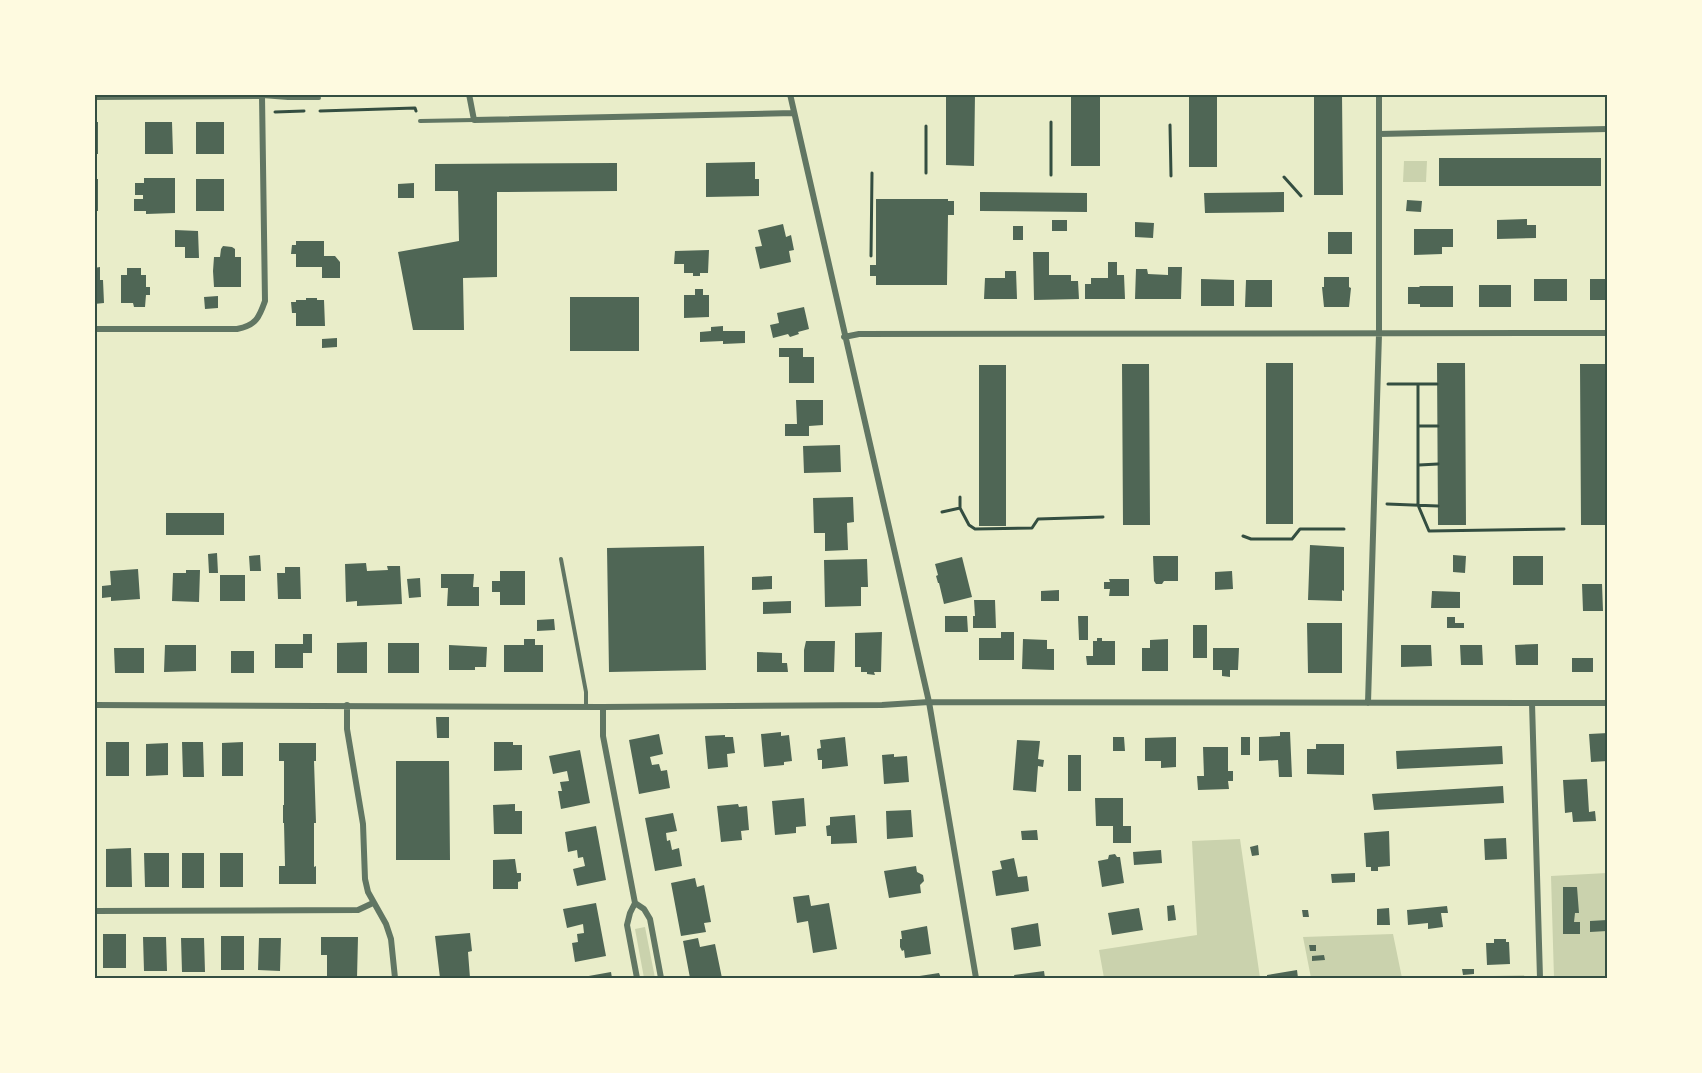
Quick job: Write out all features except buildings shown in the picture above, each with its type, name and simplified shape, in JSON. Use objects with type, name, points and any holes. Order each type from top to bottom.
[{"type":"street","points":[[469,94],[474,120],[794,113]]},
{"type":"street","points":[[790,94],[929,702],[976,978]]},
{"type":"street","points":[[1368,703],[1379,334],[1379,94]]},
{"type":"street","points":[[94,97],[262,96],[266,301],[257,320],[247,327],[237,329],[94,329]]},
{"type":"street","points":[[1379,134],[1608,129]]},
{"type":"street","points":[[844,337],[860,333],[1608,333]]},
{"type":"street","points":[[94,705],[603,707],[882,705],[929,702],[1608,703]]},
{"type":"street","points":[[1532,703],[1540,978]]},
{"type":"street","points":[[346,705],[347,729],[363,824],[365,879],[368,892],[386,924],[391,939],[395,978]]},
{"type":"street","points":[[603,707],[603,736],[635,903],[627,925],[637,978]]},
{"type":"street","points":[[94,911],[358,910],[373,903]]},
{"type":"street","points":[[635,903],[644,909],[650,919],[661,978]]},
{"type":"lane","points":[[262,96],[319,98]]},
{"type":"lane","points":[[420,121],[474,120]]},
{"type":"lane","points":[[561,558],[586,692],[586,707]]},
{"type":"path","points":[[263,112],[414,108],[420,121]]},
{"type":"path","points":[[1051,122],[1051,175]]},
{"type":"path","points":[[1170,125],[1171,176]]},
{"type":"path","points":[[926,126],[926,173]]},
{"type":"path","points":[[871,256],[872,173]]},
{"type":"path","points":[[1284,177],[1301,196]]},
{"type":"path","points":[[1377,384],[1437,384]]},
{"type":"path","points":[[1418,384],[1418,505],[1429,531],[1564,529]]},
{"type":"path","points":[[1418,426],[1437,426]]},
{"type":"path","points":[[1418,465],[1438,464]]},
{"type":"path","points":[[960,497],[960,508],[969,525],[975,529],[1032,528],[1038,519],[1103,517]]},
{"type":"path","points":[[1373,504],[1438,506]]},
{"type":"path","points":[[942,512],[960,508]]},
{"type":"path","points":[[1243,536],[1251,539],[1292,539],[1300,529],[1344,529]]},
{"type":"green space","points":[[1404,161],[1427,161],[1426,182],[1403,182]]},
{"type":"green space","points":[[1240,839],[1260,978],[1104,978],[1099,950],[1197,935],[1192,841]]},
{"type":"green space","points":[[1607,873],[1607,978],[1554,978],[1551,876]]},
{"type":"green space","points":[[645,927],[655,978],[644,978],[635,929]]},
{"type":"green space","points":[[1393,934],[1402,978],[1311,978],[1303,937]]},
{"type":"green space","points":[[1524,975],[1525,978],[1433,978]]}]
